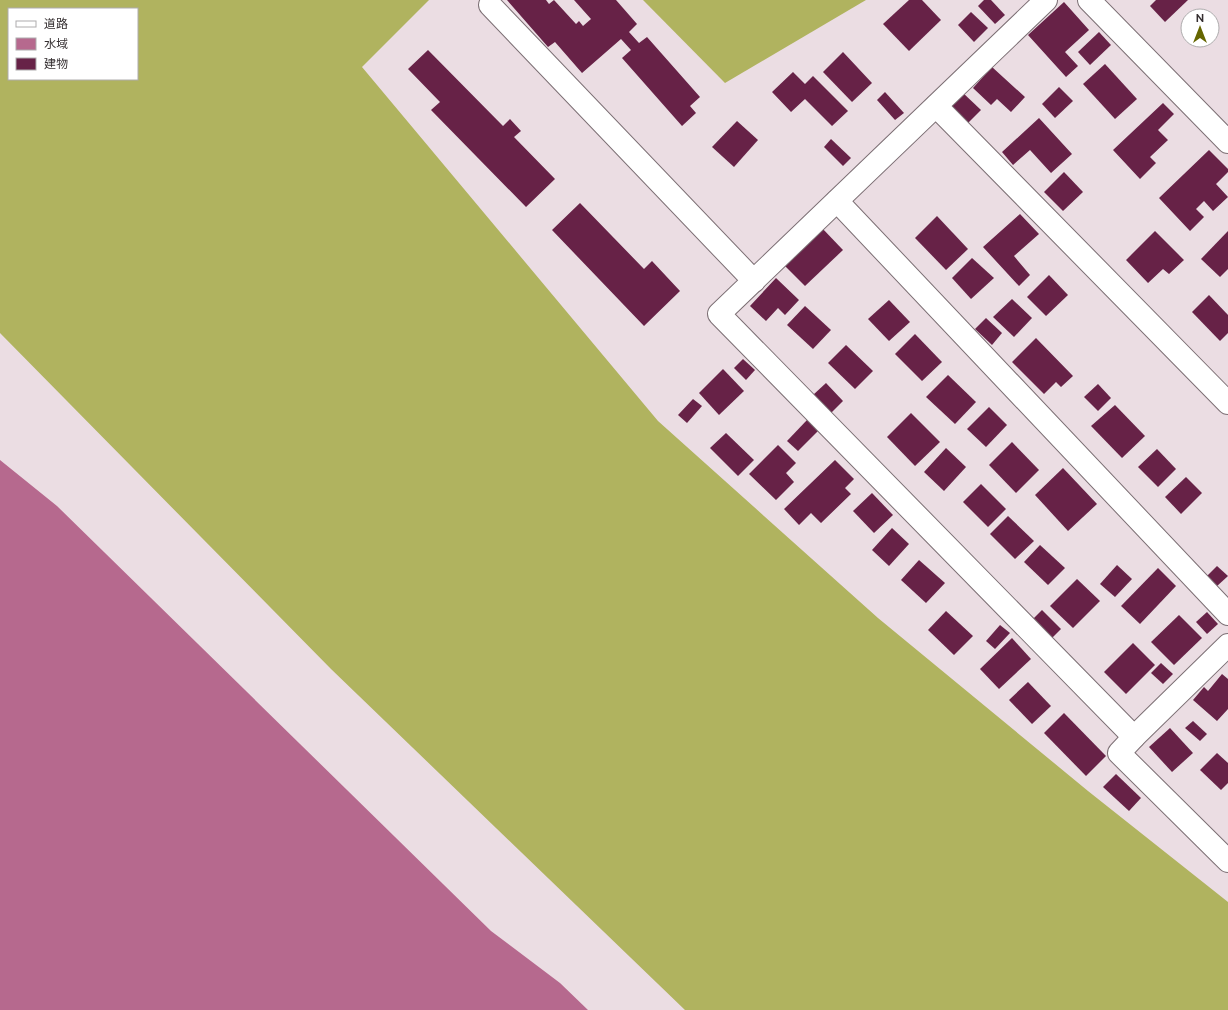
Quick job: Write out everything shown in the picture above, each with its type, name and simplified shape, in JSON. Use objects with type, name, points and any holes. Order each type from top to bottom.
[{"type":"street","points":[[1046,0],[719,314],[1134,737]]},
{"type":"street","points":[[1089,0],[1228,142]]},
{"type":"street","points":[[490,5],[754,280]]},
{"type":"street","points":[[936,106],[1228,403]]},
{"type":"street","points":[[837,201],[1228,614]]},
{"type":"street","points":[[1228,645],[1119,753],[1228,861]]},
{"type":"green space","points":[[0,0],[429,0],[362,67],[658,421],[878,618],[1088,791],[1228,902],[1228,1010],[685,1010],[331,669],[0,333]]},
{"type":"green space","points":[[643,0],[866,0],[725,83]]},
{"type":"water","points":[[0,460],[57,506],[491,931],[560,983],[588,1010],[0,1010]]},
{"type":"building","points":[[507,0],[546,0],[549,4],[554,0],[576,24],[579,21],[583,26],[591,19],[574,0],[616,0],[637,24],[629,32],[639,43],[647,37],[700,97],[690,106],[696,113],[682,126],[622,58],[631,50],[621,39],[582,73],[555,42],[548,47]]},
{"type":"building","points":[[909,0],[922,0],[941,20],[909,51],[883,24]]},
{"type":"building","points":[[984,0],[991,0],[1005,15],[995,24],[978,6]]},
{"type":"building","points":[[1156,0],[1188,0],[1165,22],[1150,6]]},
{"type":"building","points":[[1064,2],[1089,30],[1065,52],[1078,66],[1066,77],[1028,35]]},
{"type":"building","points":[[971,12],[988,28],[974,42],[958,25]]},
{"type":"building","points":[[1099,32],[1111,45],[1090,65],[1078,52]]},
{"type":"building","points":[[428,50],[503,126],[510,119],[521,131],[514,137],[555,179],[526,207],[431,110],[440,102],[408,69]]},
{"type":"building","points":[[843,52],[872,83],[852,102],[823,72]]},
{"type":"building","points":[[1105,64],[1137,99],[1115,119],[1083,84]]},
{"type":"building","points":[[992,67],[1025,97],[1011,112],[997,99],[991,105],[973,88]]},
{"type":"building","points":[[793,72],[805,84],[813,76],[848,111],[832,126],[805,99],[791,112],[772,92]]},
{"type":"building","points":[[1059,87],[1073,101],[1055,118],[1042,104]]},
{"type":"building","points":[[885,92],[904,113],[895,120],[877,100]]},
{"type":"building","points":[[962,92],[981,110],[968,123],[950,105]]},
{"type":"building","points":[[1163,103],[1174,114],[1158,130],[1168,140],[1150,157],[1156,163],[1140,179],[1113,150]]},
{"type":"building","points":[[1039,118],[1072,154],[1051,173],[1030,150],[1013,165],[1002,152]]},
{"type":"building","points":[[737,121],[758,140],[734,167],[712,147]]},
{"type":"building","points":[[831,139],[851,158],[843,166],[824,147]]},
{"type":"building","points":[[1209,150],[1228,169],[1228,172],[1216,184],[1228,197],[1213,211],[1204,201],[1196,209],[1204,217],[1190,231],[1159,198]]},
{"type":"building","points":[[1064,172],[1083,192],[1063,211],[1044,192]]},
{"type":"building","points":[[580,203],[644,269],[652,261],[680,291],[644,326],[552,230]]},
{"type":"building","points":[[1020,214],[1039,234],[1014,256],[1030,275],[1019,286],[983,247]]},
{"type":"building","points":[[937,216],[968,249],[946,270],[915,238]]},
{"type":"building","points":[[821,227],[843,250],[805,286],[783,264]]},
{"type":"building","points":[[1155,231],[1184,260],[1169,274],[1163,269],[1148,283],[1126,260]]},
{"type":"building","points":[[1228,231],[1228,269],[1220,277],[1201,259]]},
{"type":"building","points":[[972,258],[994,278],[971,299],[952,278]]},
{"type":"building","points":[[1049,275],[1068,295],[1046,316],[1027,297]]},
{"type":"building","points":[[776,278],[799,300],[785,315],[778,308],[766,321],[750,306]]},
{"type":"building","points":[[1209,295],[1228,315],[1228,333],[1220,341],[1192,312]]},
{"type":"building","points":[[1012,299],[1032,318],[1014,337],[993,317]]},
{"type":"building","points":[[889,300],[910,322],[889,341],[868,319]]},
{"type":"building","points":[[805,306],[831,330],[813,349],[787,325]]},
{"type":"building","points":[[986,318],[1002,333],[992,345],[975,329]]},
{"type":"building","points":[[915,334],[942,362],[922,381],[895,354]]},
{"type":"building","points":[[1036,338],[1073,376],[1061,387],[1056,382],[1044,394],[1012,362]]},
{"type":"building","points":[[846,345],[873,371],[855,389],[828,363]]},
{"type":"building","points":[[743,359],[755,370],[746,380],[734,368]]},
{"type":"building","points":[[723,369],[744,391],[719,415],[699,393]]},
{"type":"building","points":[[948,375],[976,402],[955,424],[926,397]]},
{"type":"building","points":[[826,383],[843,401],[831,413],[813,395]]},
{"type":"building","points":[[1098,384],[1111,398],[1098,411],[1084,397]]},
{"type":"building","points":[[693,399],[702,406],[687,423],[678,415]]},
{"type":"building","points":[[1115,405],[1145,436],[1122,458],[1091,426]]},
{"type":"building","points":[[989,407],[1007,425],[986,447],[967,429]]},
{"type":"building","points":[[911,413],[940,442],[915,466],[887,437]]},
{"type":"building","points":[[807,420],[818,431],[798,451],[787,441]]},
{"type":"building","points":[[726,433],[754,460],[738,476],[710,448]]},
{"type":"building","points":[[1012,442],[1039,470],[1016,493],[989,465]]},
{"type":"building","points":[[778,445],[796,463],[786,473],[794,482],[776,500],[749,474]]},
{"type":"building","points":[[946,448],[966,467],[944,491],[924,472]]},
{"type":"building","points":[[1157,449],[1176,469],[1158,487],[1138,467]]},
{"type":"building","points":[[835,460],[854,479],[845,488],[851,494],[821,523],[811,513],[799,525],[784,509]]},
{"type":"building","points":[[1063,468],[1097,504],[1068,531],[1035,495]]},
{"type":"building","points":[[1186,477],[1202,493],[1181,514],[1165,497]]},
{"type":"building","points":[[981,484],[1006,509],[988,527],[963,502]]},
{"type":"building","points":[[872,493],[893,515],[874,533],[853,511]]},
{"type":"building","points":[[1008,516],[1034,541],[1015,559],[990,534]]},
{"type":"building","points":[[892,528],[909,544],[889,566],[872,550]]},
{"type":"building","points":[[1040,545],[1065,568],[1048,585],[1024,562]]},
{"type":"building","points":[[919,560],[945,583],[926,603],[901,580]]},
{"type":"building","points":[[1117,565],[1132,579],[1115,597],[1100,584]]},
{"type":"building","points":[[1217,566],[1228,576],[1216,587],[1206,577]]},
{"type":"building","points":[[1158,568],[1176,586],[1140,624],[1121,606]]},
{"type":"building","points":[[1077,579],[1100,601],[1073,628],[1050,606]]},
{"type":"building","points":[[1042,610],[1061,629],[1052,638],[1032,620]]},
{"type":"building","points":[[946,611],[973,636],[954,655],[928,630]]},
{"type":"building","points":[[1207,612],[1218,624],[1207,634],[1196,622]]},
{"type":"building","points":[[1179,615],[1202,638],[1174,665],[1151,642]]},
{"type":"building","points":[[1000,625],[1010,633],[995,649],[986,641]]},
{"type":"building","points":[[1012,638],[1031,659],[999,689],[980,669]]},
{"type":"building","points":[[1133,643],[1155,665],[1126,694],[1104,672]]},
{"type":"building","points":[[1161,663],[1173,674],[1163,684],[1151,673]]},
{"type":"building","points":[[1222,674],[1228,679],[1228,709],[1217,721],[1193,700],[1204,687],[1208,691]]},
{"type":"building","points":[[1028,682],[1051,706],[1032,724],[1009,700]]},
{"type":"building","points":[[1064,713],[1106,756],[1086,776],[1044,733]]},
{"type":"building","points":[[1193,721],[1207,734],[1200,741],[1185,728]]},
{"type":"building","points":[[1170,728],[1193,753],[1172,772],[1149,747]]},
{"type":"building","points":[[1217,753],[1228,763],[1228,783],[1221,790],[1200,770]]},
{"type":"building","points":[[1116,774],[1141,798],[1129,811],[1103,787]]}]
